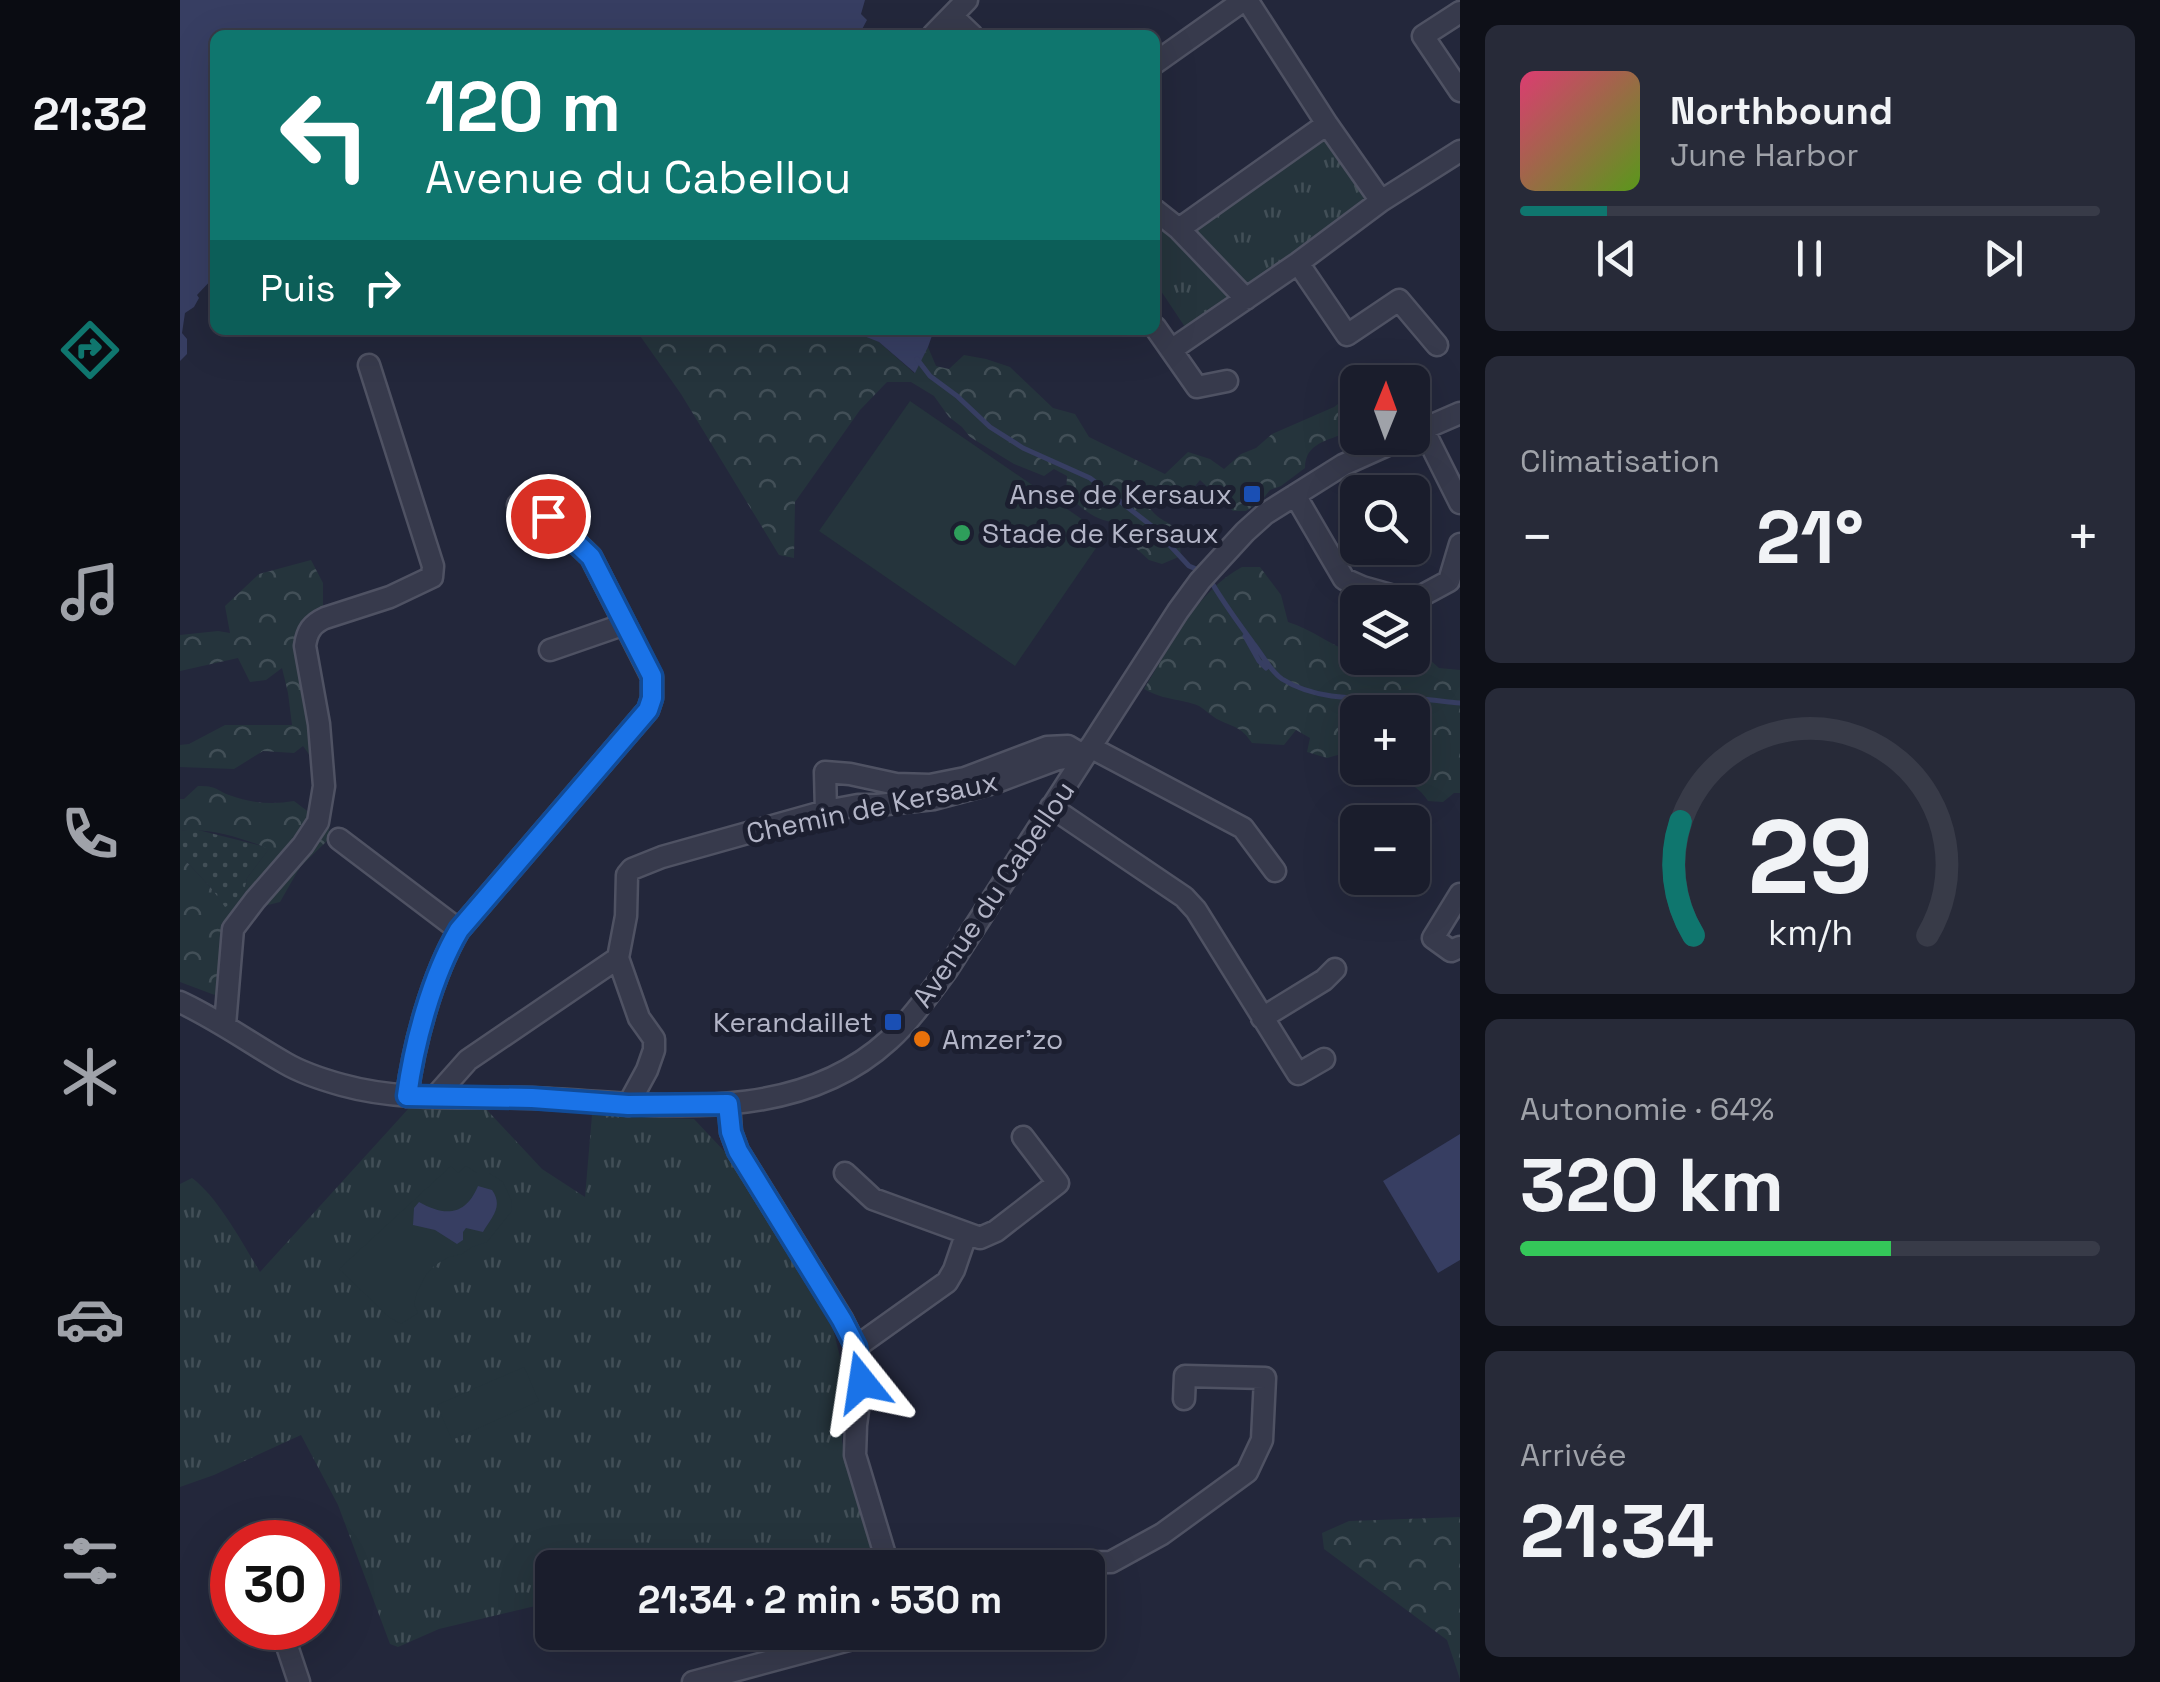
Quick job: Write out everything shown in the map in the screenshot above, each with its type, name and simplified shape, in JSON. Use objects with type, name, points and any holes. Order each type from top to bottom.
[{"type":"street","points":[[1160,60],[1253,2],[1327,124],[1381,201]]},
{"type":"street","points":[[938,30],[959,8]]},
{"type":"street","points":[[1460,12],[1424,36],[1460,92]]},
{"type":"street","points":[[1179,229],[1327,124]]},
{"type":"street","points":[[1171,350],[1381,201],[1460,151]]},
{"type":"street","points":[[1160,215],[1179,229],[1246,299]]},
{"type":"street","points":[[1298,263],[1347,334],[1399,300],[1437,345]]},
{"type":"street","points":[[1160,334],[1198,387],[1227,381]]},
{"type":"street","points":[[224,1024],[233,929],[318,822],[324,786],[319,724],[305,646],[307,633],[325,618],[390,597],[432,577],[434,566],[369,365]]},
{"type":"street","points":[[1430,427],[1460,413]]},
{"type":"street","points":[[1430,452],[1460,503]]},
{"type":"street","name":"Avenue du Cabellou","points":[[180,1002],[224,1024],[289,1066],[342,1085],[407,1096],[532,1098],[628,1105],[728,1104],[786,1095],[818,1085],[857,1065],[886,1043],[947,970],[1200,582],[1265,514],[1342,464],[1363,455]]},
{"type":"street","points":[[1295,495],[1344,579],[1362,587],[1412,601],[1449,580],[1460,544]]},
{"type":"street","points":[[407,1096],[412,1055],[446,952],[459,930],[648,710],[652,698],[652,676],[591,557],[548,516],[518,505]]},
{"type":"street","points":[[550,650],[625,624]]},
{"type":"street","points":[[826,811],[825,772],[896,784],[930,785],[965,778],[1047,746],[1068,746],[1087,751],[1243,828],[1274,871]]},
{"type":"street","name":"Chemin de Kersaux","points":[[628,1105],[654,1050],[654,1039],[639,1018],[618,958],[626,916],[627,875],[632,869],[826,811],[858,804],[934,799],[1087,751]]},
{"type":"street","points":[[1051,807],[1184,896],[1298,1074],[1324,1058]]},
{"type":"street","points":[[338,838],[459,930]]},
{"type":"street","points":[[1460,894],[1433,938],[1451,952],[1460,947]]},
{"type":"street","points":[[435,1097],[468,1060],[618,958]]},
{"type":"street","points":[[1262,1018],[1324,980],[1335,969]]},
{"type":"street","points":[[728,1104],[738,1151],[856,1347],[862,1382],[855,1455],[884,1550]]},
{"type":"street","points":[[845,1173],[873,1200],[980,1238],[996,1231],[1058,1183],[1023,1137]]},
{"type":"street","points":[[856,1347],[947,1282],[966,1235]]},
{"type":"street","points":[[1105,1562],[1162,1534],[1247,1472],[1262,1440],[1265,1378],[1185,1376],[1184,1399]]},
{"type":"street","points":[[288,1650],[299,1682]]},
{"type":"street","points":[[693,1682],[812,1650]]},
{"type":"green space","points":[[1324,132],[1372,204],[1246,291],[1188,226]]},
{"type":"green space","points":[[1160,224],[1236,297],[1187,330],[1160,290]]},
{"type":"green space","points":[[640,335],[866,335],[914,373],[928,347],[936,366],[949,369],[964,355],[986,359],[1010,367],[1053,408],[1075,414],[1089,437],[1165,474],[1188,452],[1210,459],[1224,469],[1272,434],[1340,403],[1340,435],[1313,448],[1305,468],[1246,511],[1233,511],[1200,480],[1179,506],[1154,491],[1148,506],[1175,528],[1180,543],[1181,556],[1162,564],[1149,560],[1128,541],[1124,522],[1099,519],[1066,494],[1067,476],[1054,469],[1044,476],[1014,464],[970,437],[934,396],[911,382],[887,382],[860,410],[795,502],[794,558],[779,555],[681,394]]},
{"type":"green space","name":"Stade de Kersaux","points":[[910,401],[1105,535],[1015,666],[819,531]]},
{"type":"green space","points":[[311,560],[323,583],[323,609],[315,635],[321,771],[303,746],[294,753],[263,751],[234,769],[180,767],[180,745],[225,725],[292,725],[282,668],[266,680],[250,682],[238,658],[180,671],[180,635],[230,633],[225,606],[259,574]]},
{"type":"green space","points":[[1242,567],[1260,567],[1281,595],[1288,622],[1340,647],[1340,675],[1430,675],[1430,660],[1439,668],[1460,670],[1460,793],[1443,802],[1428,801],[1412,785],[1430,785],[1430,695],[1340,695],[1340,754],[1327,758],[1307,752],[1310,738],[1296,730],[1284,745],[1252,743],[1241,731],[1199,706],[1144,689],[1198,605]]},
{"type":"green space","points":[[198,786],[253,801],[294,801],[330,823],[328,840],[300,867],[280,902],[256,908],[239,931],[220,997],[180,982],[180,860],[185,860],[225,907],[243,898],[247,878],[269,849],[225,834],[180,831],[180,799]]},
{"type":"green space","points":[[194,829],[270,848],[247,878],[243,899],[225,908],[185,860],[180,860],[180,831]]},
{"type":"green space","points":[[409,1108],[487,1110],[542,1169],[585,1197],[592,1115],[694,1119],[726,1153],[832,1325],[844,1373],[842,1441],[875,1550],[535,1550],[535,1606],[439,1629],[398,1647],[390,1644],[338,1505],[301,1435],[180,1487],[180,1184],[192,1178],[202,1186],[260,1272]]},
{"type":"green space","points":[[451,1166],[458,1173],[466,1166],[503,1182],[512,1202],[511,1212],[487,1242],[435,1265],[417,1292],[414,1304],[418,1313],[401,1324],[339,1269]]},
{"type":"green space","points":[[524,1367],[539,1401],[452,1440],[437,1405]]},
{"type":"green space","points":[[1460,1517],[1460,1679],[1447,1640],[1324,1549],[1322,1533],[1349,1521]]},
{"type":"water","points":[[180,0],[865,0],[861,14],[867,20],[862,30],[210,30],[210,281],[197,295],[194,307],[185,313],[182,333],[187,339],[187,354],[180,361]]},
{"type":"water","points":[[932,335],[915,373],[879,342],[864,336]]},
{"type":"water","points":[[1460,1134],[1460,1260],[1438,1273],[1383,1181]]},
{"type":"water","points":[[478,1186],[492,1190],[497,1202],[483,1232],[466,1228],[463,1240],[457,1244],[435,1230],[413,1225],[414,1208],[419,1202],[437,1210],[453,1211],[467,1204]]},
{"type":"waterway","points":[[917,359],[930,376],[990,427],[1023,448],[1090,478],[1153,527],[1189,566],[1201,571]]},
{"type":"waterway","points":[[1209,578],[1270,667],[1298,687],[1350,698],[1460,703]]},
{"type":"waterway","points":[[1245,636],[1266,668]]},
{"type":"place","name":"Anse de Kersaux","points":[[1252,494]]},
{"type":"place","name":"Stade de Kersaux","points":[[962,533]]},
{"type":"place","name":"Kerandaillet","points":[[893,1022]]},
{"type":"place","name":"Amzer’zo","points":[[922,1039]]},
{"type":"route","points":[[548,516],[591,557],[652,676],[652,698],[648,710],[459,930],[446,952],[412,1055],[407,1096],[532,1098],[628,1105],[728,1104],[738,1151],[842,1320],[856,1347],[862,1382]]}]
